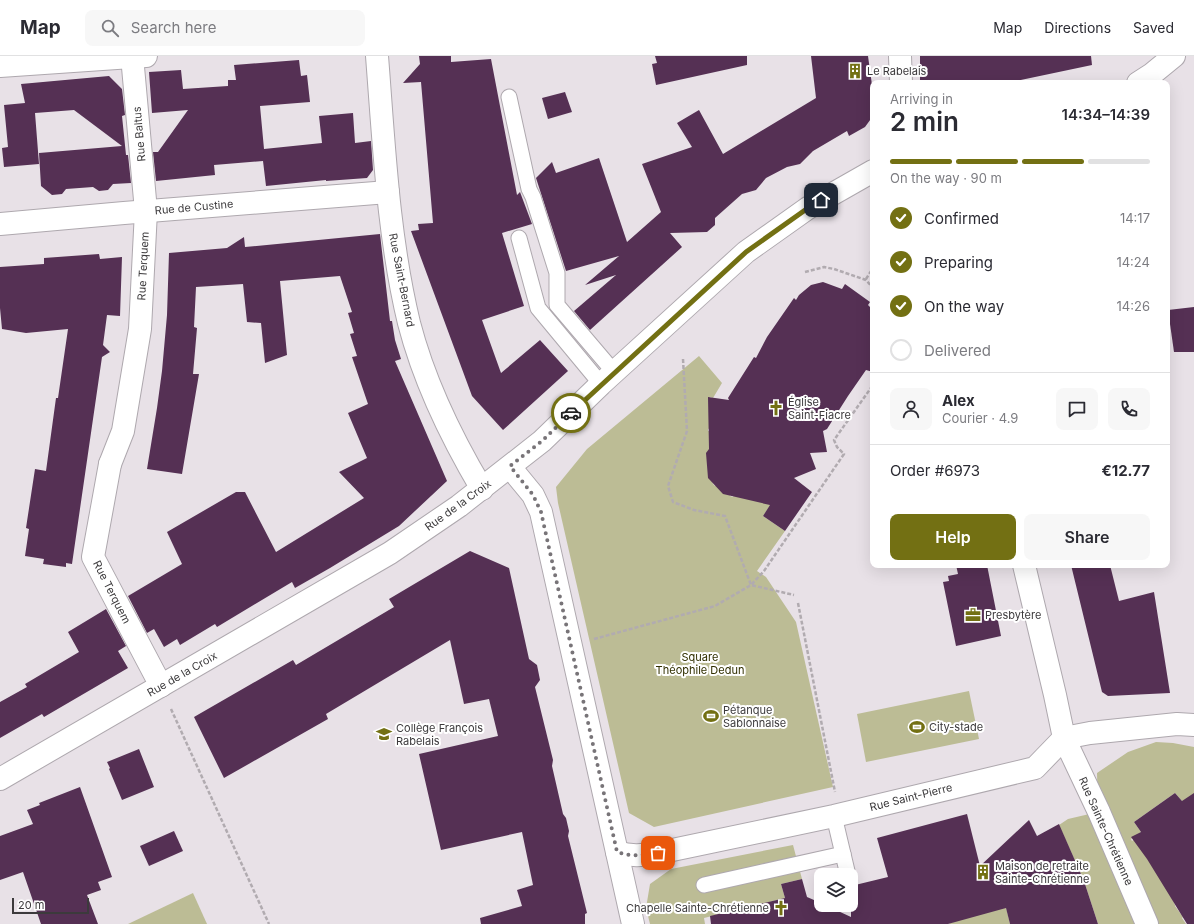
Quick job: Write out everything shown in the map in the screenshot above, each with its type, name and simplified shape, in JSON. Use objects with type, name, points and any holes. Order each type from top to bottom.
[{"type":"street","points":[[0,66],[137,56]]},
{"type":"street","name":"Rue Baltus","points":[[137,56],[146,211]]},
{"type":"street","name":"Rue Saint-Bernard","points":[[377,56],[394,246],[410,324],[420,359],[451,434],[482,489]]},
{"type":"street","points":[[900,56],[901,80]]},
{"type":"street","points":[[1143,80],[1174,56]]},
{"type":"street","name":"Rue de la Croix","points":[[0,779],[390,553],[459,506],[542,441],[608,378],[746,252],[808,208],[870,173]]},
{"type":"street","name":"Rue de Custine","points":[[0,224],[388,192]]},
{"type":"street","name":"Rue Terquem","points":[[146,211],[140,329],[123,431],[110,464],[94,557],[161,686]]},
{"type":"street","points":[[510,466],[533,495],[541,512],[633,924]]},
{"type":"street","name":"Rue Sainte-Chrétienne","points":[[1025,568],[1064,738],[1147,924]]},
{"type":"street","points":[[1064,738],[1090,733],[1177,724],[1194,725]]},
{"type":"street","name":"Rue Saint-Pierre","points":[[617,852],[636,856],[658,853],[834,816],[1035,768],[1064,738]]},
{"type":"lane","points":[[509,97],[529,189],[534,197],[557,273],[557,305],[608,378]]},
{"type":"lane","points":[[519,238],[538,308],[608,378]]},
{"type":"lane","points":[[834,816],[846,868]]},
{"type":"lane","points":[[704,885],[843,854]]},
{"type":"path","points":[[805,272],[824,267],[834,268],[866,280],[870,285]]},
{"type":"path","points":[[866,280],[870,273]]},
{"type":"path","points":[[683,359],[687,430],[668,486],[673,502],[694,510],[725,516],[751,585]]},
{"type":"path","points":[[571,645],[715,606],[751,585],[764,571],[844,454],[837,447],[834,440],[870,389]]},
{"type":"path","points":[[751,585],[794,595]]},
{"type":"path","points":[[798,603],[835,791],[834,816]]},
{"type":"path","points":[[161,686],[269,924]]},
{"type":"green space","name":"Square Théophile Dedun","points":[[699,356],[722,383],[713,398],[710,397],[711,428],[708,429],[708,431],[712,431],[711,462],[707,463],[713,484],[715,486],[719,483],[731,492],[730,496],[733,497],[735,493],[776,497],[763,516],[785,531],[757,571],[766,577],[796,622],[833,787],[654,827],[629,813],[558,503],[556,487],[587,449]]},
{"type":"green space","name":"City-stade","points":[[969,691],[979,739],[866,762],[857,714]]},
{"type":"green space","points":[[1156,742],[1173,743],[1194,747],[1194,805],[1182,801],[1175,793],[1134,822],[1141,832],[1131,839],[1132,841],[1135,839],[1171,896],[1186,924],[1098,924],[1084,881],[1059,825],[1068,819],[1098,812],[1097,773],[1128,752]]},
{"type":"green space","points":[[793,845],[802,879],[781,884],[785,898],[704,918],[705,924],[650,924],[646,908],[650,884],[671,869]]},
{"type":"green space","points":[[193,893],[207,924],[128,924]]},
{"type":"green space","points":[[1005,903],[1010,924],[948,924]]},
{"type":"building","points":[[419,56],[451,56],[451,62],[491,59],[517,195],[520,192],[532,224],[502,233],[524,306],[482,320],[501,373],[540,340],[568,371],[503,430],[472,396],[411,231],[419,230],[418,224],[433,223],[421,82],[403,83],[420,64]]},
{"type":"building","points":[[655,56],[747,56],[747,65],[656,85],[652,64],[657,63]]},
{"type":"building","points":[[811,56],[868,56],[871,80],[870,80],[870,120],[865,127],[849,136],[847,131],[813,151],[800,164],[787,167],[766,178],[756,190],[742,194],[715,218],[715,225],[707,232],[670,233],[682,247],[590,330],[574,311],[616,275],[585,285],[619,256],[566,271],[536,178],[552,162],[556,173],[599,158],[627,242],[661,212],[642,164],[692,147],[677,123],[699,110],[723,154],[816,98]]},
{"type":"building","points":[[920,56],[1091,56],[1092,65],[1020,80],[920,80]]},
{"type":"building","points":[[299,60],[301,76],[307,75],[310,102],[260,106],[264,149],[322,143],[319,116],[353,113],[355,143],[371,141],[373,170],[367,178],[326,180],[266,186],[263,161],[214,165],[215,175],[156,181],[153,152],[158,152],[188,110],[152,113],[149,72],[181,70],[183,89],[228,86],[228,80],[236,80],[234,65]]},
{"type":"building","points":[[109,76],[122,89],[125,115],[122,116],[126,155],[128,155],[131,183],[113,184],[108,190],[99,191],[93,187],[66,189],[62,194],[52,195],[41,186],[39,153],[122,146],[74,110],[35,113],[39,164],[4,167],[2,148],[8,147],[4,105],[25,103],[21,84]]},
{"type":"building","points":[[565,92],[572,112],[548,119],[542,98]]},
{"type":"building","points":[[380,234],[390,321],[392,321],[395,340],[401,359],[395,361],[447,481],[399,526],[330,568],[295,588],[292,582],[217,627],[215,624],[180,645],[177,639],[164,647],[154,629],[147,633],[128,596],[182,564],[167,532],[236,492],[245,492],[276,552],[364,498],[339,472],[367,458],[348,413],[368,404],[352,357],[357,356],[350,334],[354,333],[348,313],[352,312],[340,276],[280,281],[287,355],[265,363],[261,323],[247,322],[243,284],[196,287],[194,327],[197,328],[193,374],[199,374],[182,474],[147,469],[162,371],[167,315],[169,253],[227,248],[244,237],[245,247]]},
{"type":"building","points":[[99,254],[100,259],[122,257],[120,316],[107,315],[103,345],[110,352],[102,357],[72,564],[66,563],[66,567],[43,564],[44,559],[25,556],[29,529],[26,528],[35,469],[46,471],[56,398],[58,398],[68,329],[26,333],[2,329],[0,308],[0,267],[44,264],[44,258]]},
{"type":"building","name":"Église Saint-Fiacre","points":[[823,282],[842,289],[845,284],[870,302],[868,305],[870,307],[870,371],[866,370],[827,429],[823,431],[827,452],[810,453],[816,469],[794,478],[812,492],[785,531],[763,516],[770,505],[723,494],[708,478],[706,453],[709,449],[708,397],[729,400],[728,398],[754,357],[756,358],[767,337],[794,298],[796,300],[799,295],[811,285]]},
{"type":"building","points":[[1194,307],[1194,352],[1174,352],[1170,324],[1170,310]]},
{"type":"building","points":[[470,551],[509,568],[529,659],[537,665],[540,680],[535,687],[553,760],[552,766],[563,814],[566,818],[569,831],[568,836],[587,913],[585,914],[585,924],[481,924],[480,918],[522,906],[517,890],[533,885],[522,832],[441,850],[419,754],[498,736],[489,699],[464,704],[450,640],[326,714],[328,719],[224,778],[194,717],[293,660],[296,665],[394,607],[389,599]]},
{"type":"building","name":"Presbytère","points":[[957,568],[988,568],[1001,636],[956,646],[943,582],[949,581],[948,576],[958,574]]},
{"type":"building","points":[[1072,568],[1111,568],[1119,601],[1154,592],[1170,693],[1108,696],[1102,692]]},
{"type":"building","points":[[106,609],[126,646],[118,651],[128,668],[44,717],[42,714],[0,738],[0,702],[27,687],[25,684],[79,652],[68,632]]},
{"type":"building","points":[[139,749],[154,787],[122,800],[107,762]]},
{"type":"building","points":[[80,787],[112,877],[98,882],[101,890],[87,895],[98,924],[41,924],[23,872],[0,880],[0,836],[33,824],[27,810],[40,805],[39,803]]},
{"type":"building","points":[[1175,793],[1182,801],[1194,793],[1194,924],[1187,924],[1147,859],[1131,837],[1141,832],[1134,822]]},
{"type":"building","name":"Maison de retraite Sainte-Chrétienne","points":[[967,814],[980,866],[1029,820],[1037,836],[1059,824],[1084,881],[1098,924],[1010,924],[1006,908],[948,924],[711,924],[710,916],[785,898],[781,884],[802,879],[807,897],[814,900],[814,912],[840,912],[851,917],[851,912],[858,912],[858,884],[888,877],[877,838]]},
{"type":"building","points":[[174,831],[183,851],[149,866],[140,846]]},
{"type":"way so far","points":[[571,413],[542,441],[510,466],[533,495],[541,512],[617,852],[636,856],[658,853]]},
{"type":"place","name":"Le Rabelais","points":[[855,71]]},
{"type":"place","name":"Église Saint-Fiacre","points":[[776,408]]},
{"type":"place","name":"Presbytère","points":[[973,615]]},
{"type":"place","name":"Pétanque Sablonnaise","points":[[711,716]]},
{"type":"place","name":"City-stade","points":[[917,727]]},
{"type":"place","name":"Collège François Rabelais","points":[[384,734]]},
{"type":"place","name":"Maison de retraite Sainte-Chrétienne","points":[[983,872]]},
{"type":"place","name":"Chapelle Sainte-Chrétienne","points":[[781,908]]},
{"type":"route","points":[[571,413],[746,252],[821,200]]}]
